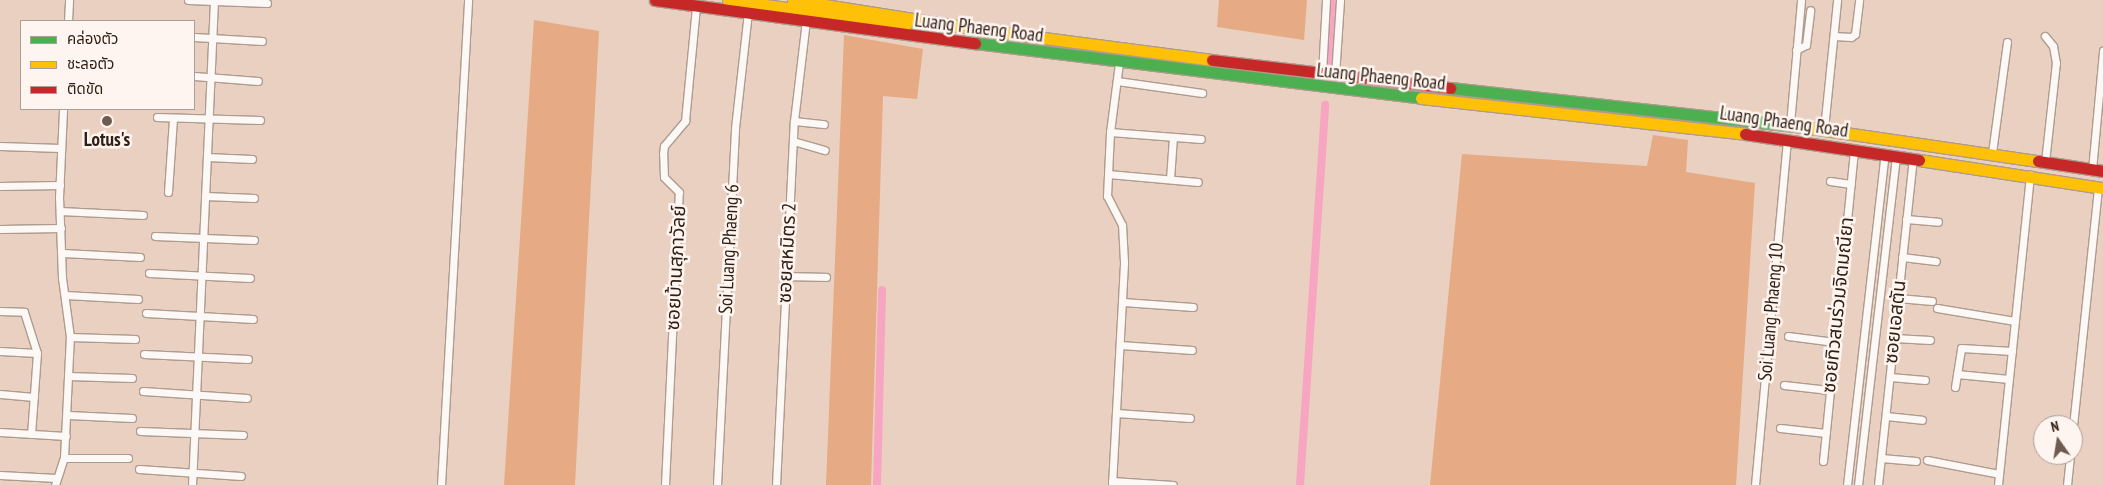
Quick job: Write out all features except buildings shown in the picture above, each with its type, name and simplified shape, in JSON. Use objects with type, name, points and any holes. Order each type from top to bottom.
[{"type":"main road","name":"Luang Phaeng Road","points":[[655,0],[1119,63],[1344,91],[1764,136],[1991,169],[2100,188]]},
{"type":"main road","points":[[728,0],[905,24],[982,30]]},
{"type":"main road","name":"Luang Phaeng Road","points":[[793,0],[982,30],[1336,76],[1790,124],[2097,170]]},
{"type":"main road","points":[[1764,136],[1765,121]]},
{"type":"main road","points":[[1991,169],[1992,153]]},
{"type":"street","points":[[68,20],[69,0]]},
{"type":"street","points":[[188,0],[267,3]]},
{"type":"street","points":[[192,485],[214,0]]},
{"type":"street","points":[[441,485],[468,0]]},
{"type":"street","points":[[1322,74],[1326,0]]},
{"type":"street","points":[[1336,76],[1340,0]]},
{"type":"street","points":[[1790,124],[1800,0]]},
{"type":"street","points":[[1824,129],[1837,0]]},
{"type":"street","points":[[1834,36],[1851,37],[1855,34],[1859,0]]},
{"type":"street","name":"ซอยบ้านสุภาวัลย์","points":[[665,485],[679,192],[664,177],[664,146],[685,121],[696,6]]},
{"type":"street","points":[[1796,50],[1806,45],[1810,10]]},
{"type":"street","name":"Soi Luang Phaeng 6","points":[[716,485],[735,128],[748,13]]},
{"type":"street","name":"ซอยสหมิตร 2","points":[[776,485],[794,121],[806,21]]},
{"type":"street","points":[[2045,36],[2053,46],[2056,63],[2045,162]]},
{"type":"street","points":[[195,37],[262,41]]},
{"type":"street","points":[[1992,153],[2007,42]]},
{"type":"street","points":[[2097,170],[2103,51]]},
{"type":"street","points":[[1119,63],[1110,132],[1108,174],[1108,199],[1123,230],[1123,302],[1112,483],[1173,485]]},
{"type":"street","points":[[195,76],[258,81]]},
{"type":"street","points":[[1116,81],[1202,93]]},
{"type":"street","points":[[0,475],[56,482],[64,458],[68,415],[70,337],[65,295],[60,211],[60,148],[63,110]]},
{"type":"street","points":[[157,117],[260,120]]},
{"type":"street","points":[[168,192],[173,118]]},
{"type":"street","points":[[794,121],[824,124]]},
{"type":"street","points":[[1110,132],[1201,139]]},
{"type":"street","points":[[1170,180],[1173,137]]},
{"type":"street","name":"Soi Luang Phaeng 10","points":[[1755,485],[1787,139]]},
{"type":"street","points":[[793,141],[825,150]]},
{"type":"street","points":[[0,146],[60,148]]},
{"type":"street","name":"ซอยทิวสนร่วมจิตมณียา","points":[[1823,461],[1854,149]]},
{"type":"street","points":[[1847,485],[1879,209],[1891,155]]},
{"type":"street","points":[[1858,485],[1890,210],[1891,155]]},
{"type":"street","points":[[207,157],[252,159]]},
{"type":"street","name":"ซอยเอสตัน","points":[[1878,485],[1913,158]]},
{"type":"street","points":[[1108,174],[1198,182]]},
{"type":"street","points":[[1998,485],[2030,176]]},
{"type":"street","points":[[1830,181],[1851,184]]},
{"type":"street","points":[[0,186],[60,185]]},
{"type":"street","points":[[2074,415],[2100,188]]},
{"type":"street","points":[[205,196],[254,198]]},
{"type":"street","points":[[1879,209],[1890,210]]},
{"type":"street","points":[[60,211],[143,215]]},
{"type":"street","points":[[1906,219],[1938,222]]},
{"type":"street","points":[[0,229],[61,228]]},
{"type":"street","points":[[154,236],[254,240]]},
{"type":"street","points":[[63,253],[140,257]]},
{"type":"street","points":[[1902,257],[1936,260]]},
{"type":"street","points":[[149,273],[250,278]]},
{"type":"street","points":[[786,276],[826,277]]},
{"type":"street","points":[[65,295],[138,299]]},
{"type":"street","points":[[1898,298],[1932,301]]},
{"type":"street","points":[[1123,302],[1193,307]]},
{"type":"street","points":[[1937,308],[2015,321]]},
{"type":"street","points":[[0,311],[24,312],[37,353],[31,434]]},
{"type":"street","points":[[146,313],[252,319]]},
{"type":"street","points":[[1788,336],[1834,342]]},
{"type":"street","points":[[70,337],[135,339]]},
{"type":"street","points":[[1894,338],[1930,340]]},
{"type":"street","points":[[1120,345],[1192,350]]},
{"type":"street","points":[[1955,387],[1961,348],[2012,351]]},
{"type":"street","points":[[0,351],[37,353]]},
{"type":"street","points":[[144,354],[248,359]]},
{"type":"street","points":[[1956,374],[2009,378]]},
{"type":"street","points":[[68,376],[132,378]]},
{"type":"street","points":[[1890,377],[1925,380]]},
{"type":"street","points":[[1784,385],[1829,390]]},
{"type":"street","points":[[143,391],[247,398]]},
{"type":"street","points":[[0,394],[34,397]]},
{"type":"street","points":[[1116,413],[1190,418]]},
{"type":"street","points":[[68,415],[132,418]]},
{"type":"street","points":[[1886,416],[1922,420]]},
{"type":"street","points":[[1780,428],[1826,434]]},
{"type":"street","points":[[140,431],[243,436]]},
{"type":"street","points":[[0,432],[66,436]]},
{"type":"street","points":[[64,458],[128,458]]},
{"type":"street","points":[[1881,458],[1916,462]]},
{"type":"street","points":[[1927,460],[1999,474]]},
{"type":"street","points":[[2067,485],[2069,465]]},
{"type":"street","points":[[139,469],[241,476]]},
{"type":"shaded area","points":[[1219,0],[1307,0],[1304,40],[1217,27]]},
{"type":"shaded area","points":[[534,20],[599,31],[575,485],[504,485]]},
{"type":"shaded area","points":[[844,35],[923,49],[917,99],[883,96],[871,485],[826,485]]},
{"type":"shaded area","points":[[1653,135],[1688,140],[1686,172],[1755,183],[1736,485],[1430,485],[1462,154],[1647,166]]},
{"type":"waterway","points":[[1328,63],[1333,0]]},
{"type":"waterway","points":[[1300,485],[1325,105]]},
{"type":"waterway","points":[[877,485],[882,290]]},
{"type":"traffic: fast","points":[[975,43],[1421,98]]},
{"type":"traffic: fast","points":[[1450,88],[1804,127]]},
{"type":"traffic: slow","points":[[728,0],[906,24]]},
{"type":"traffic: slow","points":[[793,0],[982,30],[1212,60]]},
{"type":"traffic: slow","points":[[1421,98],[1745,134]]},
{"type":"traffic: slow","points":[[1804,127],[2038,161]]},
{"type":"traffic: slow","points":[[1919,160],[2103,188]]},
{"type":"traffic: jam","points":[[655,0],[975,43]]},
{"type":"traffic: jam","points":[[1212,60],[1450,88]]},
{"type":"traffic: jam","points":[[1745,134],[1919,160]]},
{"type":"traffic: jam","points":[[2038,161],[2103,171]]},
{"type":"place","name":"Lotus's","points":[[107,121]]}]
